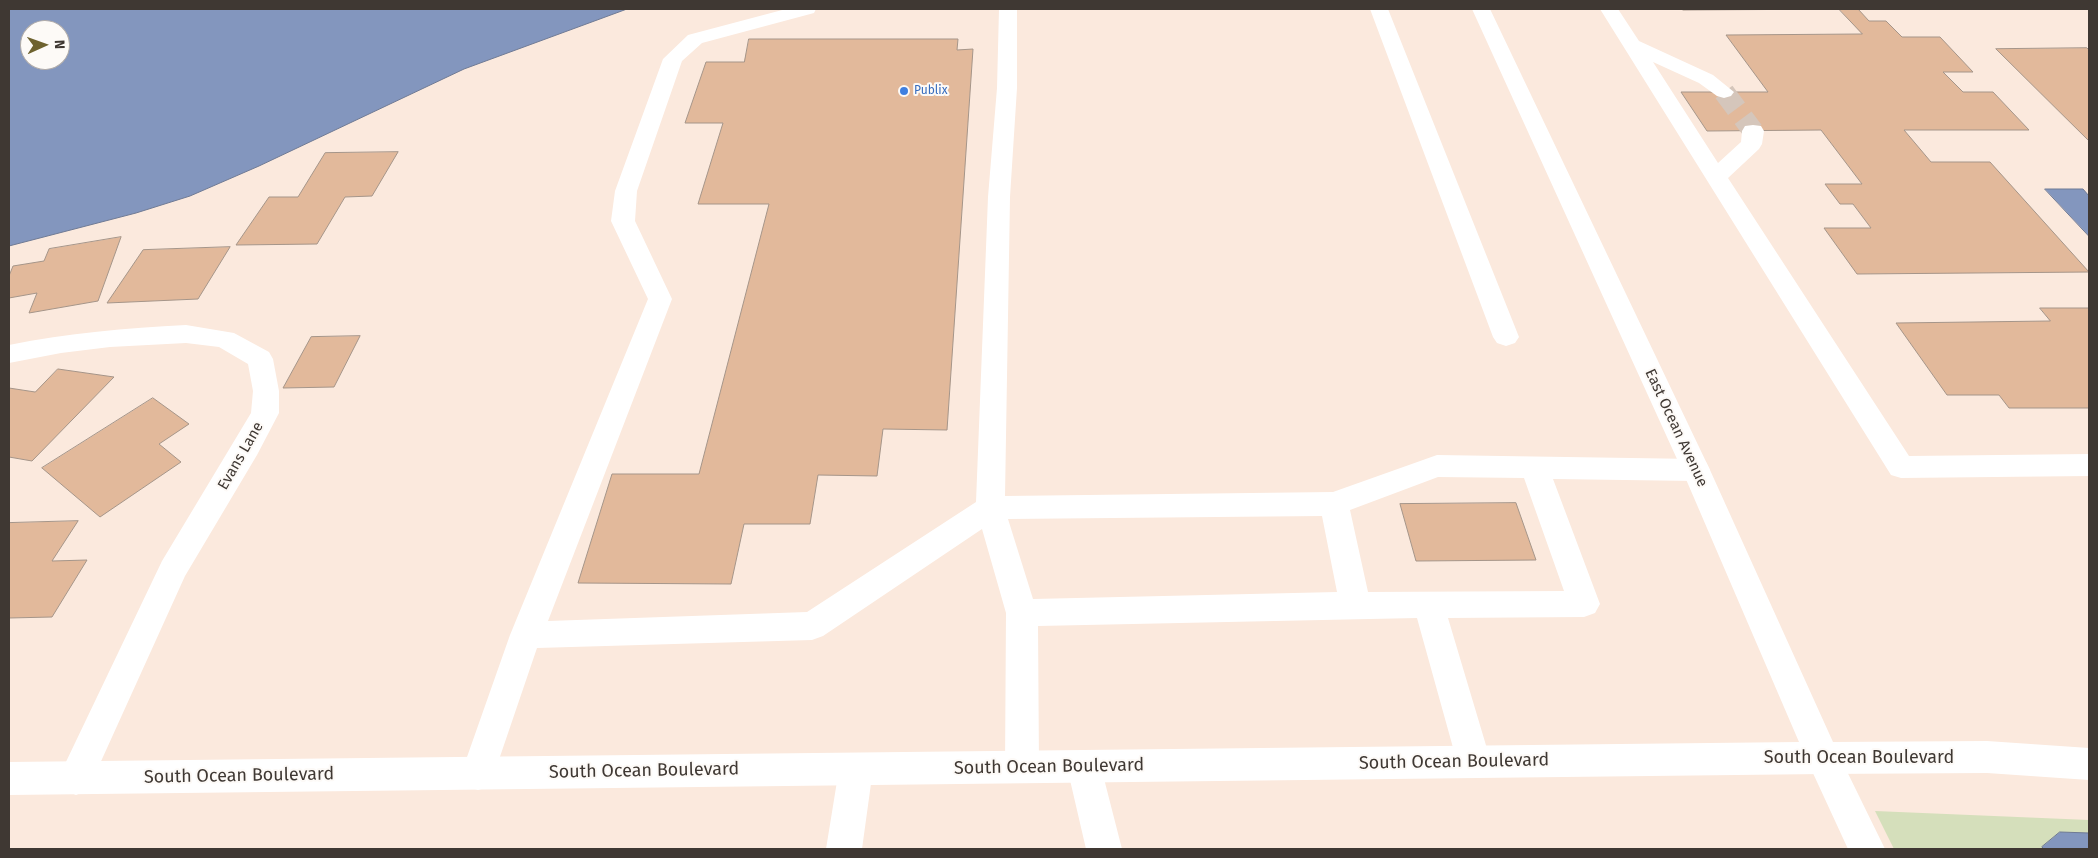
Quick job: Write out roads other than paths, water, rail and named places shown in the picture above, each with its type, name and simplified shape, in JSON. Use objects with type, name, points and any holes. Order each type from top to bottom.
[{"type":"main road","points":[[478,774],[526,635],[660,299],[623,221],[626,191],[673,59],[695,39],[807,9]]},
{"type":"main road","points":[[1008,9],[1007,88],[999,197],[990,508],[1022,613],[1022,767]]},
{"type":"main road","points":[[1380,9],[1506,337]]},
{"type":"main road","name":"East Ocean Avenue","points":[[1481,9],[1696,470],[1823,758],[1867,849]]},
{"type":"main road","points":[[1609,9],[1901,467],[2089,465]]},
{"type":"main road","points":[[1632,45],[1706,78],[1724,92]]},
{"type":"main road","points":[[1716,177],[1751,144],[1752,131]]},
{"type":"main road","name":"Evans Lane","points":[[9,354],[61,344],[110,338],[186,334],[225,339],[260,358],[266,392],[264,413],[247,448],[173,570],[76,778]]},
{"type":"main road","points":[[526,635],[812,626],[990,508],[1334,504],[1437,466],[1696,470]]},
{"type":"main road","points":[[1022,613],[1355,605],[1584,604],[1535,468]]},
{"type":"main road","points":[[1334,504],[1355,605]]},
{"type":"main road","points":[[1429,605],[1474,762]]},
{"type":"main road","name":"South Ocean Boulevard","points":[[9,779],[1823,758],[1988,757],[2089,764]]},
{"type":"main road","points":[[1084,767],[1104,849]]},
{"type":"main road","points":[[844,849],[856,769]]},
{"type":"water","points":[[9,9],[627,9],[464,69],[259,166],[190,196],[136,213],[9,246]]},
{"type":"water","points":[[2045,189],[2083,189],[2089,196],[2089,236]]},
{"type":"water","points":[[2060,832],[2089,833],[2089,849],[2044,849],[2042,847]]},
{"type":"tunnel","points":[[1724,92],[1753,131]]},
{"type":"place","name":"Publix","points":[[904,91]]}]
